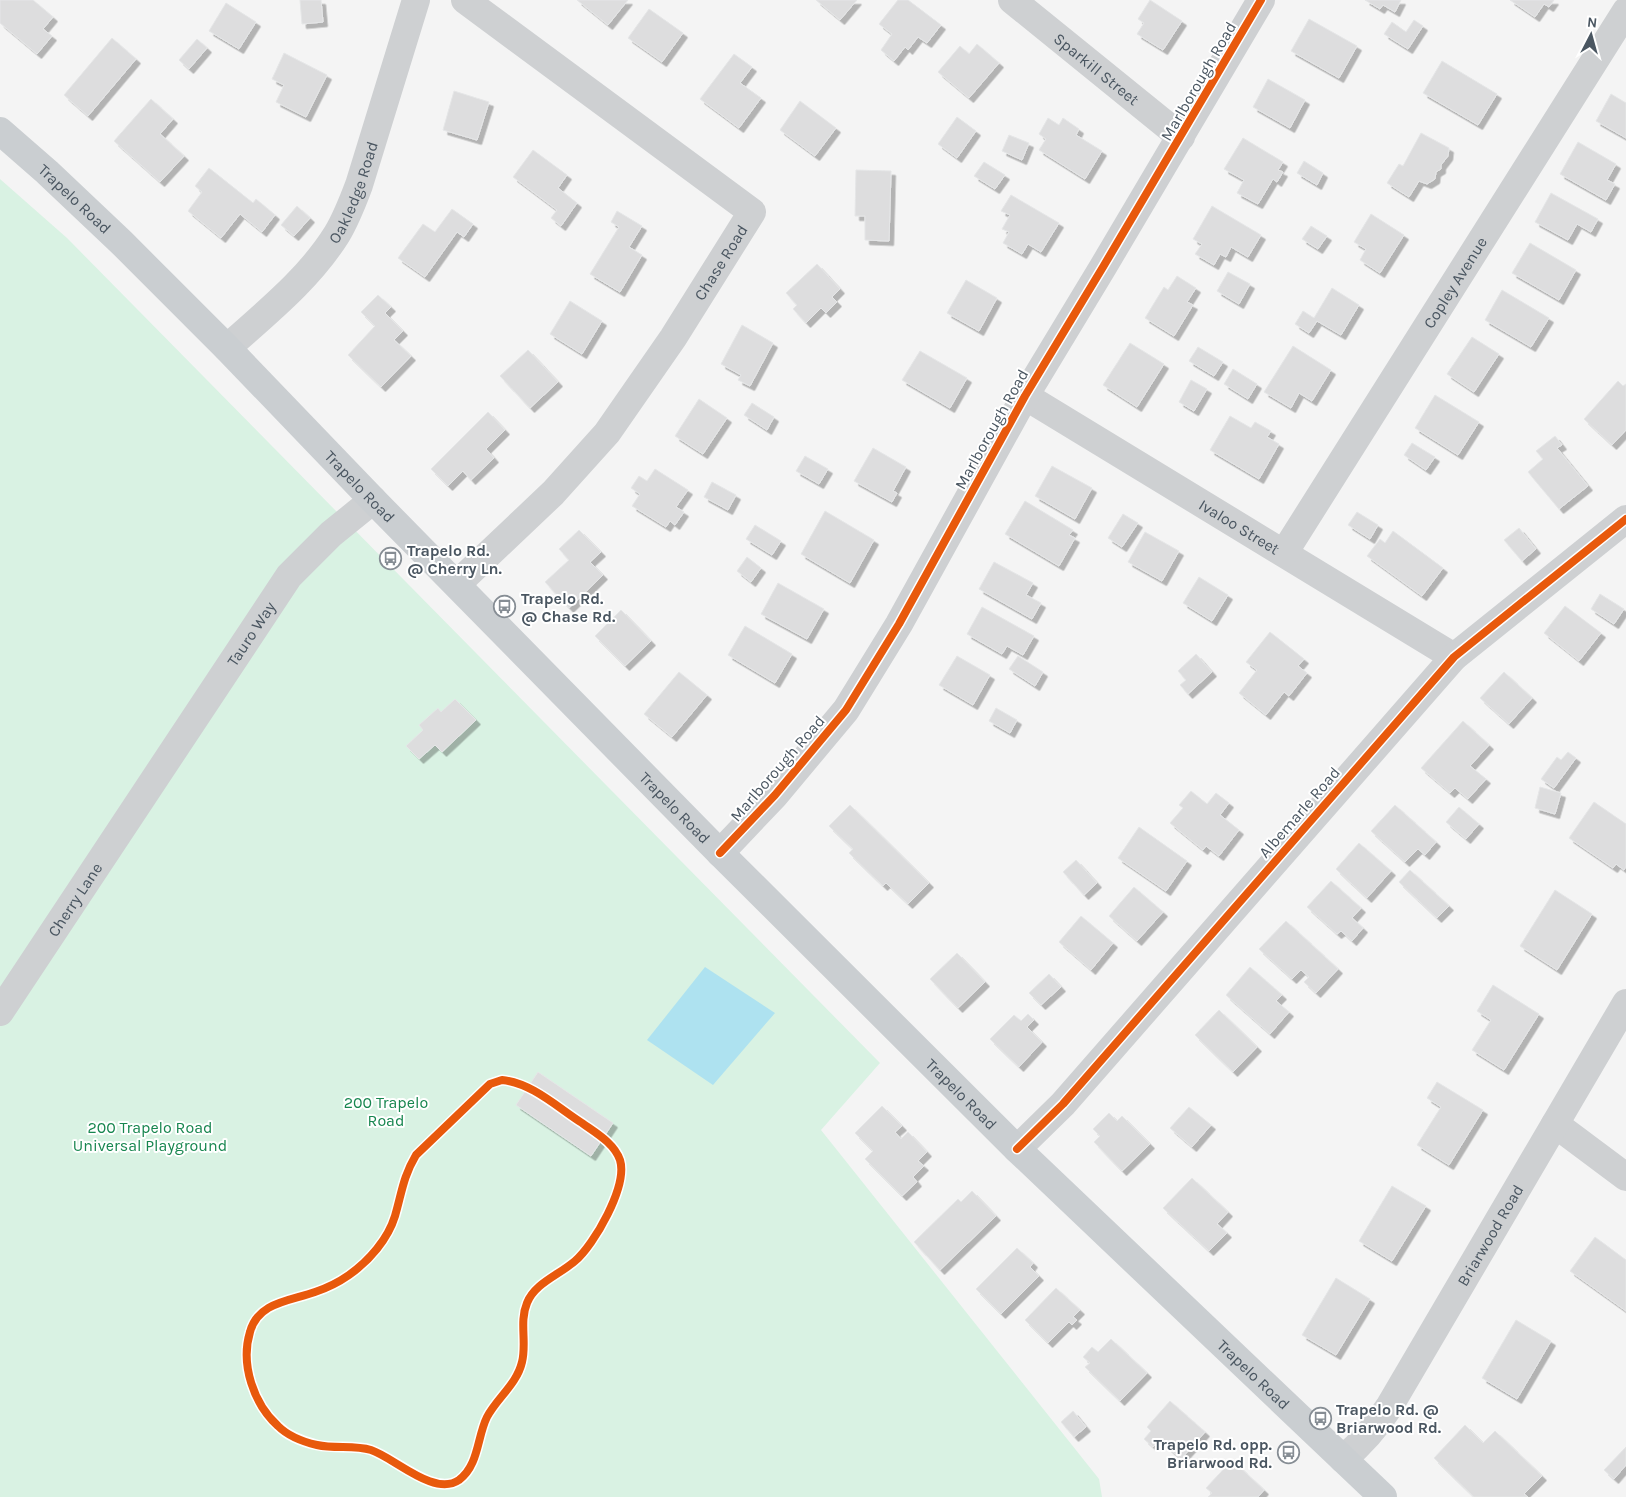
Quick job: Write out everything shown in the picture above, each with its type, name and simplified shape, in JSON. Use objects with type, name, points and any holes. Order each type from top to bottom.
[{"type":"main road","name":"Trapelo Road","points":[[0,131],[90,213],[227,348],[373,500],[720,853],[1017,1149],[1382,1497]]},
{"type":"street","name":"Oakledge Road","points":[[227,348],[300,281],[337,234],[359,184],[416,0]]},
{"type":"street","name":"Chase Road","points":[[457,584],[553,493],[607,433],[673,338],[752,212],[464,0]]},
{"type":"street","name":"Sparkill Street","points":[[1012,0],[1181,137]]},
{"type":"street","name":"Marlborough Road","points":[[720,853],[775,795],[846,710],[899,624],[1025,396],[1261,0]]},
{"type":"street","name":"Copley Avenue","points":[[1284,554],[1626,11]]},
{"type":"street","name":"Ivaloo Street","points":[[1025,396],[1454,657]]},
{"type":"street","name":"Tauro Way","points":[[150,788],[289,576],[331,534],[373,500]]},
{"type":"street","name":"Albemarle Road","points":[[1017,1149],[1063,1104],[1454,657],[1626,519]]},
{"type":"street","name":"Cherry Lane","points":[[0,1012],[150,788]]},
{"type":"street","name":"Briarwood Road","points":[[1343,1459],[1361,1444],[1389,1407],[1626,1003]]},
{"type":"street","points":[[1555,1124],[1626,1177]]},
{"type":"green space","name":"200 Trapelo Road","points":[[0,179],[67,238],[880,1063],[821,1130],[1099,1479],[1102,1497],[0,1497]]},
{"type":"water","points":[[705,967],[775,1013],[713,1085],[647,1040]]},
{"type":"building","points":[[0,0],[33,0],[53,17],[43,29],[52,36],[37,54],[0,23]]},
{"type":"building","points":[[300,0],[321,0],[323,22],[302,24]]},
{"type":"building","points":[[577,0],[628,0],[608,25]]},
{"type":"building","points":[[816,0],[857,0],[840,20]]},
{"type":"building","points":[[898,0],[908,0],[941,25],[927,43],[918,37],[908,50],[905,47],[894,61],[881,50],[892,34],[879,24]]},
{"type":"building","points":[[1150,0],[1182,21],[1163,50],[1137,34],[1144,23],[1138,19]]},
{"type":"building","points":[[1365,0],[1401,0],[1395,12],[1383,5],[1380,9]]},
{"type":"building","points":[[1510,0],[1554,0],[1549,7],[1544,4],[1535,17]]},
{"type":"building","points":[[226,3],[256,22],[239,49],[209,31]]},
{"type":"building","points":[[649,9],[683,33],[662,62],[628,38]]},
{"type":"building","points":[[1309,19],[1357,46],[1339,78],[1291,51]]},
{"type":"building","points":[[1414,20],[1423,26],[1408,49],[1384,34],[1392,22],[1406,32]]},
{"type":"building","points":[[112,38],[136,59],[88,116],[64,95]]},
{"type":"building","points":[[197,39],[207,48],[189,69],[179,60]]},
{"type":"building","points":[[977,44],[999,63],[969,98],[938,72],[960,46],[969,54]]},
{"type":"building","points":[[284,53],[327,75],[306,117],[276,102],[284,85],[272,79]]},
{"type":"building","points":[[734,54],[752,67],[740,83],[761,98],[739,128],[700,99]]},
{"type":"building","points":[[1442,61],[1497,94],[1478,125],[1423,93]]},
{"type":"building","points":[[1268,79],[1305,100],[1290,128],[1253,107]]},
{"type":"building","points":[[454,91],[489,102],[477,140],[443,130]]},
{"type":"building","points":[[1611,94],[1626,103],[1626,138],[1596,121]]},
{"type":"building","points":[[151,99],[173,119],[160,134],[184,156],[160,182],[114,141]]},
{"type":"building","points":[[800,101],[836,128],[815,156],[780,130]]},
{"type":"building","points":[[957,117],[976,131],[957,158],[938,144]]},
{"type":"building","points":[[1048,118],[1059,125],[1063,118],[1079,129],[1076,135],[1102,151],[1085,179],[1039,150],[1046,139],[1039,134]]},
{"type":"building","points":[[1421,133],[1449,148],[1448,156],[1441,165],[1441,169],[1436,172],[1435,179],[1427,184],[1419,181],[1409,197],[1387,183],[1399,164],[1403,166]]},
{"type":"building","points":[[1009,135],[1029,143],[1022,160],[1002,151]]},
{"type":"building","points":[[1243,138],[1283,162],[1278,170],[1283,172],[1277,182],[1273,179],[1258,204],[1237,193],[1244,180],[1224,169]]},
{"type":"building","points":[[1578,142],[1616,164],[1607,180],[1615,184],[1606,200],[1560,174]]},
{"type":"building","points":[[533,150],[567,175],[558,188],[577,203],[561,226],[551,218],[557,210],[513,177]]},
{"type":"building","points":[[1304,161],[1323,173],[1317,185],[1297,173]]},
{"type":"building","points":[[984,162],[1005,175],[995,189],[974,176]]},
{"type":"building","points":[[209,168],[253,203],[256,199],[275,215],[262,232],[240,214],[221,238],[188,211],[202,192],[195,186]]},
{"type":"building","points":[[856,170],[891,171],[889,241],[865,240],[865,216],[855,216]]},
{"type":"building","points":[[1551,193],[1598,219],[1591,232],[1577,224],[1568,240],[1535,222]]},
{"type":"building","points":[[1011,195],[1059,223],[1041,252],[1028,244],[1022,254],[1003,243],[1009,232],[1002,229],[1010,215],[1001,211]]},
{"type":"building","points":[[297,206],[310,218],[294,236],[281,225]]},
{"type":"building","points":[[1212,206],[1261,235],[1248,257],[1231,247],[1226,257],[1220,254],[1214,265],[1195,254],[1202,244],[1193,239]]},
{"type":"building","points":[[452,209],[473,224],[464,237],[457,232],[425,277],[398,258],[423,224],[435,232]]},
{"type":"building","points":[[617,211],[642,226],[629,247],[642,255],[620,292],[590,274],[619,227],[611,222]]},
{"type":"building","points":[[1371,214],[1404,235],[1380,273],[1360,260],[1366,249],[1354,242]]},
{"type":"building","points":[[1311,226],[1327,236],[1318,249],[1302,239]]},
{"type":"building","points":[[1530,243],[1576,270],[1559,300],[1512,273]]},
{"type":"building","points":[[817,264],[840,289],[832,297],[837,302],[826,313],[821,308],[806,323],[793,309],[797,305],[786,293]]},
{"type":"building","points":[[1228,272],[1250,284],[1239,304],[1217,291]]},
{"type":"building","points":[[1177,276],[1196,288],[1187,302],[1193,305],[1174,336],[1145,318],[1164,287],[1168,290]]},
{"type":"building","points":[[966,280],[997,298],[979,331],[947,313]]},
{"type":"building","points":[[1332,288],[1359,305],[1341,335],[1317,321],[1309,333],[1295,324],[1303,311],[1314,318]]},
{"type":"building","points":[[1502,290],[1549,318],[1531,347],[1485,320]]},
{"type":"building","points":[[378,295],[391,307],[385,313],[403,331],[394,340],[411,356],[381,387],[348,355],[375,326],[361,312]]},
{"type":"building","points":[[570,301],[602,321],[582,354],[550,334]]},
{"type":"building","points":[[742,325],[773,343],[750,386],[738,380],[741,375],[721,364]]},
{"type":"building","points":[[1472,337],[1499,354],[1474,392],[1447,374]]},
{"type":"building","points":[[1130,343],[1164,364],[1137,407],[1103,385]]},
{"type":"building","points":[[1293,346],[1331,370],[1312,401],[1299,393],[1291,408],[1264,392]]},
{"type":"building","points":[[1198,347],[1223,362],[1214,376],[1189,361]]},
{"type":"building","points":[[528,350],[558,382],[530,408],[500,376]]},
{"type":"building","points":[[920,351],[967,378],[950,408],[902,380]]},
{"type":"building","points":[[1233,369],[1257,384],[1248,399],[1224,384]]},
{"type":"building","points":[[1191,380],[1207,389],[1194,411],[1179,402]]},
{"type":"building","points":[[1618,381],[1623,386],[1626,384],[1626,430],[1612,445],[1584,419]]},
{"type":"building","points":[[1435,395],[1479,422],[1458,455],[1415,428]]},
{"type":"building","points":[[699,399],[727,418],[703,454],[675,436]]},
{"type":"building","points":[[752,403],[774,417],[767,430],[744,415]]},
{"type":"building","points":[[488,412],[505,430],[486,449],[494,458],[471,480],[463,471],[448,486],[431,469]]},
{"type":"building","points":[[1230,416],[1251,428],[1255,422],[1271,431],[1267,437],[1279,444],[1259,479],[1210,450]]},
{"type":"building","points":[[1555,436],[1562,445],[1557,448],[1588,486],[1559,509],[1528,472],[1543,459],[1536,451]]},
{"type":"building","points":[[1412,443],[1435,457],[1426,470],[1404,455]]},
{"type":"building","points":[[873,448],[906,467],[893,491],[897,493],[892,502],[854,481]]},
{"type":"building","points":[[805,456],[828,469],[819,484],[796,471]]},
{"type":"building","points":[[1052,466],[1092,488],[1075,519],[1035,496]]},
{"type":"building","points":[[655,469],[688,490],[676,507],[684,512],[675,525],[670,521],[666,527],[632,506],[640,494],[631,488],[639,476],[647,481]]},
{"type":"building","points":[[712,482],[736,495],[728,510],[704,497]]},
{"type":"building","points":[[1025,501],[1073,530],[1069,535],[1075,538],[1059,566],[1005,534]]},
{"type":"building","points":[[825,511],[874,540],[850,583],[801,554]]},
{"type":"building","points":[[1357,512],[1378,525],[1370,539],[1348,525]]},
{"type":"building","points":[[1123,514],[1138,523],[1122,547],[1108,538]]},
{"type":"building","points":[[755,525],[781,541],[772,555],[746,539]]},
{"type":"building","points":[[1519,528],[1536,549],[1522,561],[1504,540]]},
{"type":"building","points":[[579,530],[601,552],[590,562],[603,575],[569,608],[545,582],[569,560],[559,549]]},
{"type":"building","points":[[1393,531],[1443,568],[1422,596],[1367,556],[1380,539],[1385,543]]},
{"type":"building","points":[[1145,532],[1179,551],[1162,581],[1128,562]]},
{"type":"building","points":[[747,557],[761,568],[751,582],[737,571]]},
{"type":"building","points":[[994,562],[1033,583],[1026,595],[1041,603],[1032,619],[979,589]]},
{"type":"building","points":[[1199,577],[1228,595],[1212,621],[1183,603]]},
{"type":"building","points":[[778,583],[824,609],[807,639],[761,614]]},
{"type":"building","points":[[1600,594],[1624,609],[1614,624],[1591,609]]},
{"type":"building","points":[[1565,606],[1601,633],[1579,661],[1544,633]]},
{"type":"building","points":[[982,607],[1034,636],[1023,655],[1007,646],[1002,654],[967,634]]},
{"type":"building","points":[[621,610],[651,641],[625,666],[595,636]]},
{"type":"building","points":[[745,626],[792,654],[775,683],[728,655]]},
{"type":"building","points":[[1270,632],[1304,659],[1298,666],[1307,673],[1289,696],[1284,692],[1266,715],[1239,693],[1257,670],[1246,662]]},
{"type":"building","points":[[1196,654],[1212,672],[1188,694],[1180,685],[1186,680],[1178,671]]},
{"type":"building","points":[[957,656],[990,675],[973,705],[939,685]]},
{"type":"building","points":[[1018,656],[1043,672],[1035,686],[1009,669]]},
{"type":"building","points":[[679,672],[707,695],[672,737],[644,714]]},
{"type":"building","points":[[1504,672],[1532,698],[1509,724],[1480,698]]},
{"type":"building","points":[[455,699],[476,720],[442,752],[435,745],[419,759],[406,746],[423,730],[419,725],[438,708],[441,712]]},
{"type":"building","points":[[996,708],[1017,720],[1010,733],[989,721]]},
{"type":"building","points":[[1463,721],[1489,745],[1470,766],[1486,779],[1468,799],[1455,788],[1450,793],[1421,768]]},
{"type":"building","points":[[1568,752],[1576,758],[1554,788],[1541,779],[1557,757],[1561,760]]},
{"type":"building","points":[[1540,787],[1561,793],[1555,814],[1535,808]]},
{"type":"building","points":[[1191,791],[1207,804],[1216,793],[1229,803],[1220,815],[1239,830],[1219,856],[1206,846],[1203,850],[1170,823],[1183,808],[1179,805]]},
{"type":"building","points":[[1594,802],[1626,824],[1626,866],[1624,870],[1616,864],[1613,868],[1569,838]]},
{"type":"building","points":[[850,805],[929,883],[908,904],[886,883],[883,886],[849,853],[853,849],[829,826]]},
{"type":"building","points":[[1395,805],[1436,842],[1425,855],[1418,849],[1405,862],[1371,831]]},
{"type":"building","points":[[1459,807],[1479,824],[1466,839],[1446,822]]},
{"type":"building","points":[[1139,827],[1187,861],[1166,891],[1118,858]]},
{"type":"building","points":[[1359,843],[1391,871],[1367,898],[1336,869]]},
{"type":"building","points":[[1076,860],[1097,883],[1084,895],[1063,872]]},
{"type":"building","points":[[1410,870],[1449,906],[1437,918],[1399,882]]},
{"type":"building","points":[[1331,881],[1361,908],[1352,918],[1363,928],[1352,941],[1341,931],[1337,934],[1307,907]]},
{"type":"building","points":[[1134,887],[1163,912],[1137,941],[1109,916]]},
{"type":"building","points":[[1555,890],[1592,914],[1557,970],[1520,946]]},
{"type":"building","points":[[1081,916],[1113,943],[1091,970],[1059,942]]},
{"type":"building","points":[[1286,921],[1338,969],[1316,993],[1304,982],[1309,977],[1301,970],[1292,979],[1259,949]]},
{"type":"building","points":[[957,953],[985,982],[958,1008],[930,979]]},
{"type":"building","points":[[1250,967],[1282,995],[1276,1001],[1289,1012],[1270,1034],[1226,995]]},
{"type":"building","points":[[1049,974],[1061,987],[1041,1005],[1029,993]]},
{"type":"building","points":[[1493,985],[1539,1014],[1504,1070],[1472,1050],[1491,1020],[1477,1011]]},
{"type":"building","points":[[1219,1010],[1257,1047],[1233,1072],[1195,1035]]},
{"type":"building","points":[[1028,1014],[1034,1020],[1027,1027],[1042,1042],[1019,1067],[990,1039],[1014,1015],[1021,1021]]},
{"type":"building","points":[[538,1072],[613,1123],[591,1156],[516,1105]]},
{"type":"building","points":[[1437,1082],[1483,1110],[1449,1165],[1417,1145],[1441,1107],[1427,1098]]},
{"type":"building","points":[[882,1106],[902,1126],[895,1132],[901,1139],[908,1132],[927,1152],[918,1161],[924,1166],[913,1177],[917,1182],[902,1196],[865,1159],[873,1151],[855,1133]]},
{"type":"building","points":[[1189,1107],[1211,1125],[1192,1147],[1170,1128]]},
{"type":"building","points":[[1109,1113],[1117,1121],[1122,1116],[1150,1144],[1122,1171],[1094,1142],[1100,1136],[1093,1129]]},
{"type":"building","points":[[1192,1178],[1228,1212],[1217,1224],[1227,1233],[1209,1251],[1163,1208]]},
{"type":"building","points":[[1392,1186],[1426,1206],[1392,1261],[1359,1241]]},
{"type":"building","points":[[972,1191],[996,1216],[940,1270],[914,1242],[958,1199],[961,1202]]},
{"type":"building","points":[[1595,1237],[1626,1260],[1626,1311],[1570,1271]]},
{"type":"building","points":[[1017,1248],[1033,1263],[1030,1267],[1039,1276],[1001,1314],[976,1289]]},
{"type":"building","points":[[1336,1278],[1370,1299],[1336,1355],[1302,1335]]},
{"type":"building","points":[[1056,1288],[1080,1310],[1073,1317],[1077,1320],[1072,1325],[1069,1322],[1048,1343],[1025,1320]]},
{"type":"building","points":[[1516,1320],[1551,1341],[1517,1399],[1482,1378]]},
{"type":"building","points":[[1111,1339],[1147,1373],[1120,1401],[1085,1367],[1090,1363],[1083,1357],[1092,1347],[1098,1352]]},
{"type":"building","points":[[1170,1401],[1205,1432],[1181,1459],[1159,1440],[1153,1447],[1144,1439],[1151,1431],[1147,1427]]},
{"type":"building","points":[[1073,1411],[1086,1427],[1074,1437],[1061,1422]]},
{"type":"building","points":[[1465,1425],[1483,1443],[1495,1431],[1542,1476],[1524,1494],[1528,1497],[1474,1497],[1434,1458]]},
{"type":"building","points":[[1626,1447],[1626,1465],[1614,1479],[1604,1470]]},
{"type":"building","points":[[1232,1460],[1264,1490],[1258,1497],[1208,1497],[1212,1493],[1206,1488]]},
{"type":"cycle path","points":[[720,853],[775,795],[846,710],[899,624],[1025,396],[1261,0]]},
{"type":"cycle path","points":[[1017,1149],[1063,1104],[1454,657],[1626,519]]},
{"type":"cycle path","points":[[502,1080],[513,1082],[534,1091],[599,1135],[614,1148],[620,1160],[621,1171],[619,1184],[608,1214],[591,1242],[575,1261],[541,1285],[527,1303],[523,1325],[524,1347],[522,1362],[516,1377],[487,1417],[474,1459],[466,1474],[459,1480],[449,1484],[438,1484],[426,1480],[371,1450],[317,1445],[286,1433],[269,1417],[262,1407],[251,1383],[248,1370],[247,1345],[254,1322],[260,1314],[276,1304],[328,1287],[345,1278],[364,1263],[383,1241],[392,1225],[405,1178],[416,1155],[490,1084],[502,1080]]},
{"type":"place","name":"Trapelo Rd. @ Cherry Ln.","points":[[391,559]]},
{"type":"place","name":"Trapelo Rd. @ Chase Rd.","points":[[505,607]]},
{"type":"place","name":"Trapelo Rd. @ Briarwood Rd.","points":[[1320,1418]]},
{"type":"place","name":"Trapelo Rd. opp. Briarwood Rd.","points":[[1288,1453]]},
{"type":"park label","name":"200 Trapelo Road Universal Playground","points":[[150,1136]]}]
